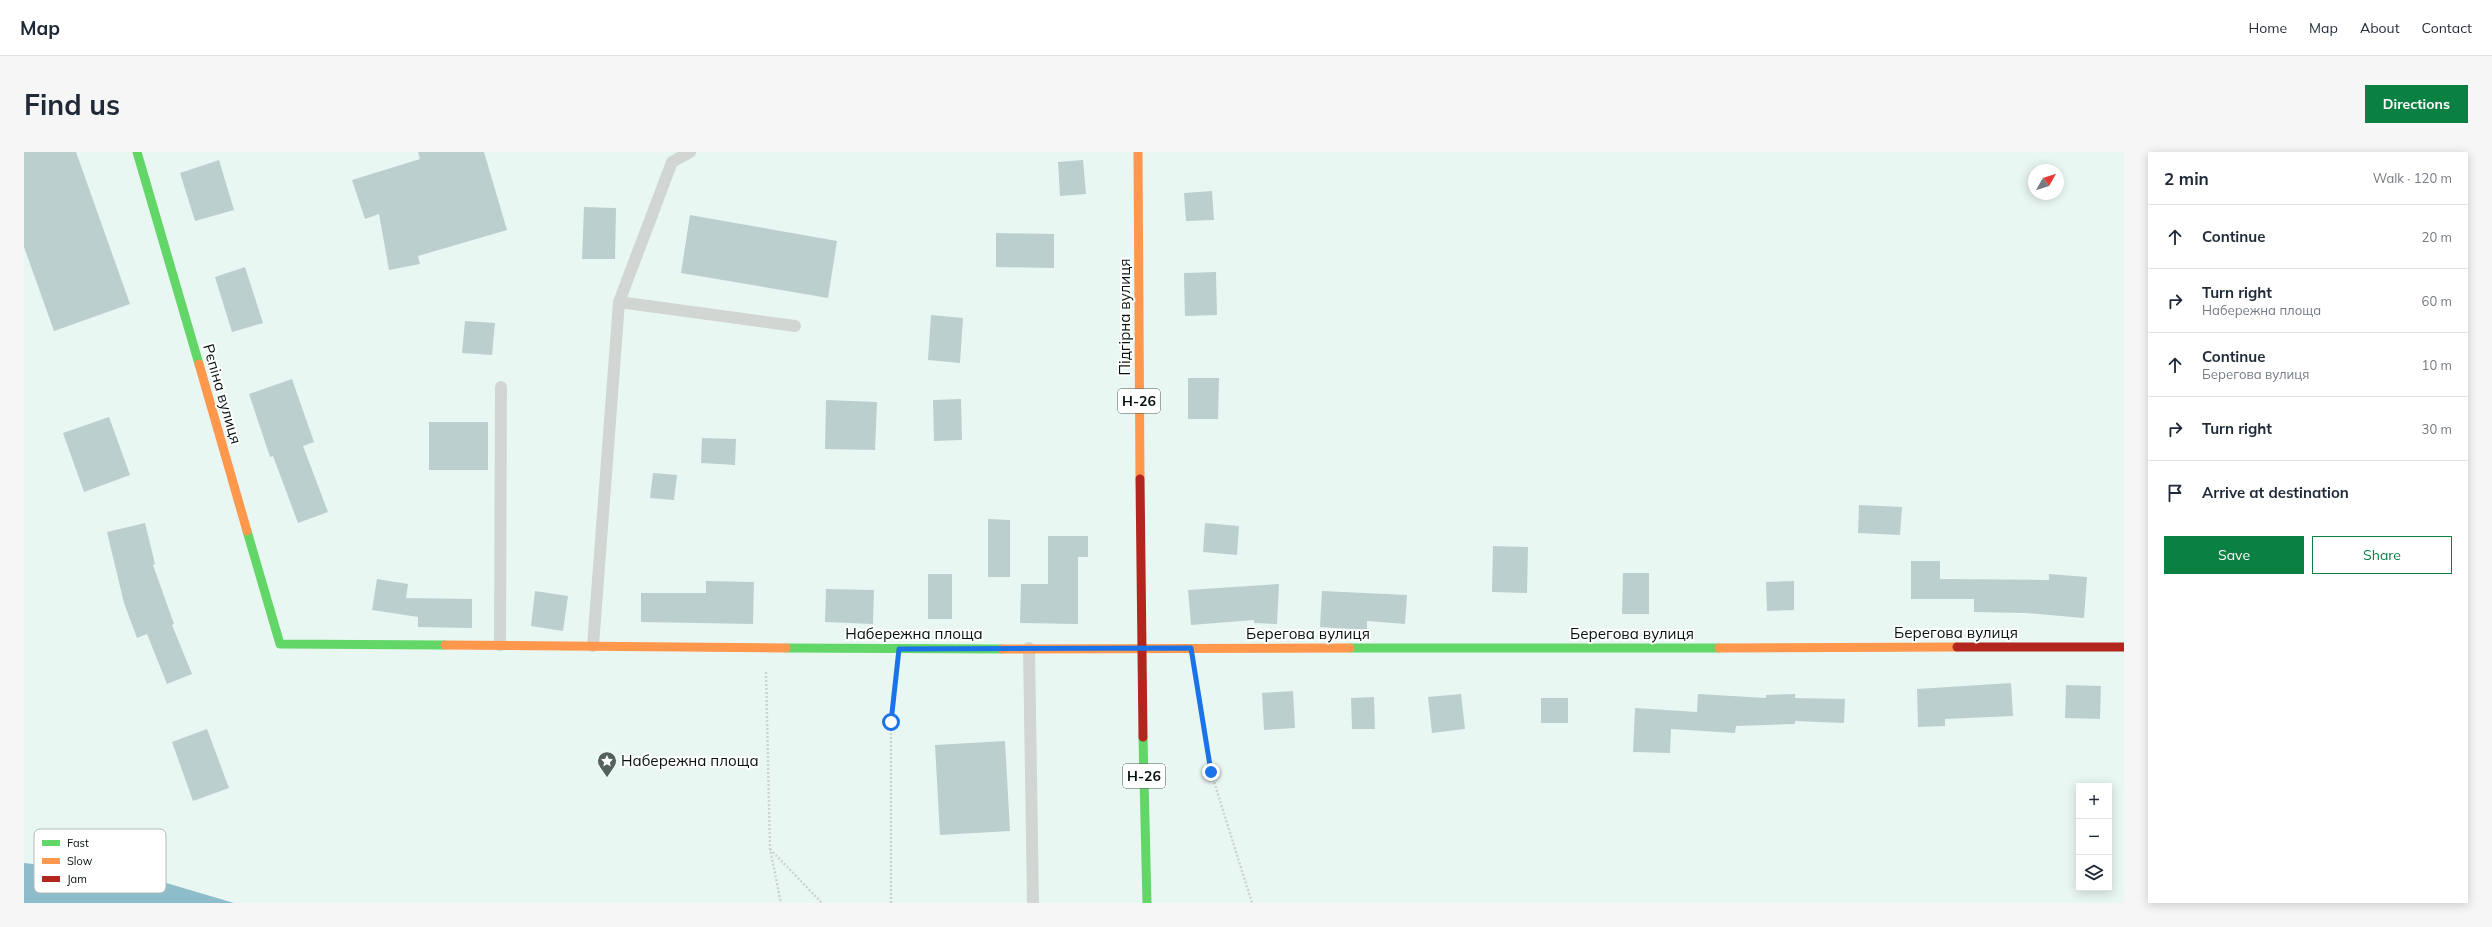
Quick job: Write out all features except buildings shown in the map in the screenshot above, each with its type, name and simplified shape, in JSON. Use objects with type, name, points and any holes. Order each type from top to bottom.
[{"type":"street","name":"Рєпіна вулиця","points":[[137,152],[280,644]]},
{"type":"street","name":"Підгірна вулиця","points":[[1138,152],[1140,649]]},
{"type":"street","name":"Набережна площа","points":[[280,644],[899,649],[1140,649]]},
{"type":"street","name":"Берегова вулиця","points":[[1140,649],[2124,647]]},
{"type":"street","name":"Н-26","points":[[1140,649],[1147,903]]},
{"type":"lane","points":[[593,646],[619,302],[672,162],[690,152]]},
{"type":"lane","points":[[619,302],[796,326]]},
{"type":"lane","points":[[500,645],[501,387]]},
{"type":"lane","points":[[1029,648],[1033,903]]},
{"type":"path","points":[[766,647],[770,849],[781,903]]},
{"type":"path","points":[[1191,648],[1211,772],[1252,903]]},
{"type":"path","points":[[891,903],[891,722],[899,649]]},
{"type":"path","points":[[770,849],[822,903]]},
{"type":"water","points":[[24,863],[34,864],[34,893],[166,893],[166,883],[234,903],[24,903]]},
{"type":"traffic: fast","points":[[137,152],[199,364]]},
{"type":"traffic: fast","points":[[247,531],[280,644],[445,645]]},
{"type":"traffic: fast","points":[[786,648],[1002,649]]},
{"type":"traffic: fast","points":[[1350,648],[1719,648]]},
{"type":"traffic: fast","points":[[1143,737],[1147,903]]},
{"type":"traffic: slow","points":[[1138,152],[1140,479]]},
{"type":"traffic: slow","points":[[199,364],[247,531]]},
{"type":"traffic: slow","points":[[445,645],[786,648]]},
{"type":"traffic: slow","points":[[1719,648],[1957,647]]},
{"type":"traffic: slow","points":[[1002,649],[1350,648]]},
{"type":"traffic: jam","points":[[1140,479],[1143,737]]},
{"type":"traffic: jam","points":[[1957,647],[2124,647]]},
{"type":"place","name":"Набережна площа","points":[[607,778]]},
{"type":"route","points":[[891,722],[899,649],[1191,648],[1211,772]]}]
